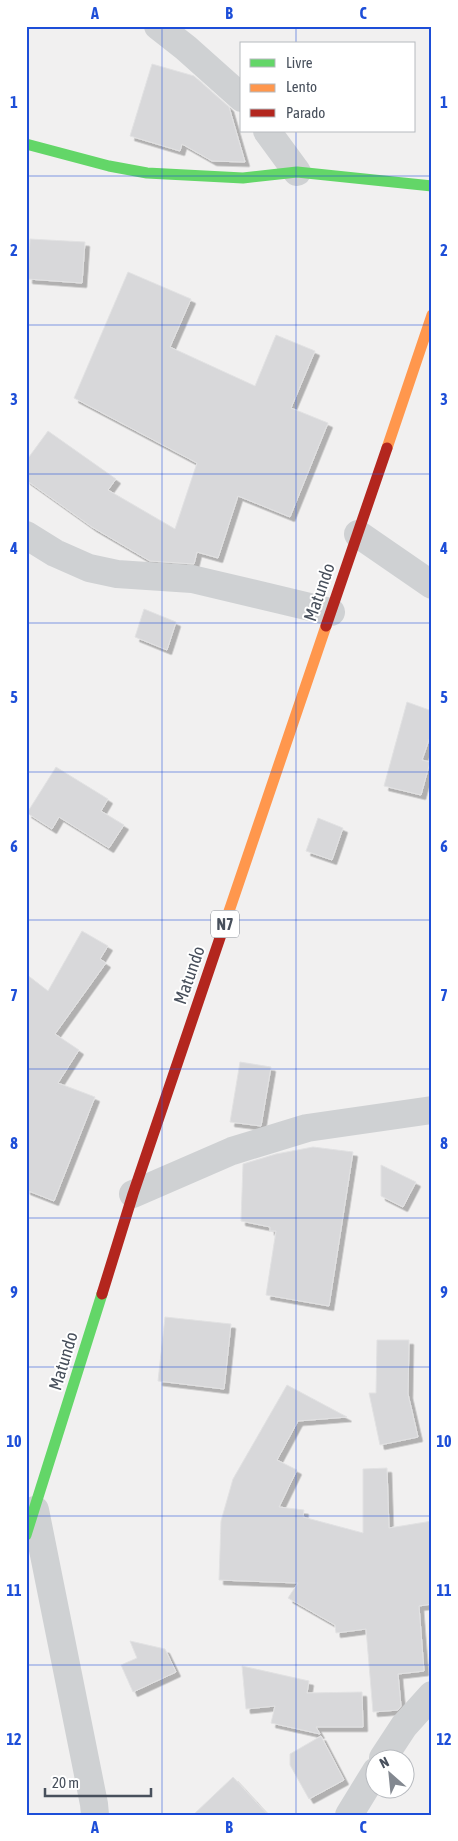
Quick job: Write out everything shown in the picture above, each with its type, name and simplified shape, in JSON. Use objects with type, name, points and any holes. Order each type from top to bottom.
[{"type":"main road","points":[[26,144],[109,166],[147,173],[243,178],[298,172],[432,186]]},
{"type":"main road","name":"Matundo","points":[[26,1535],[133,1194],[432,315]]},
{"type":"street","points":[[158,26],[186,48],[240,96]]},
{"type":"street","points":[[268,132],[298,172]]},
{"type":"street","points":[[358,534],[432,585]]},
{"type":"street","points":[[26,535],[88,568],[125,575],[192,579],[331,612]]},
{"type":"street","points":[[133,1194],[232,1152],[307,1128],[432,1110]]},
{"type":"street","points":[[35,1510],[95,1815]]},
{"type":"street","points":[[390,1748],[404,1726],[432,1695]]},
{"type":"street","points":[[349,1815],[366,1787]]},
{"type":"building","points":[[152,64],[194,76],[229,107],[245,162],[212,161],[182,144],[180,151],[130,136]]},
{"type":"building","points":[[30,239],[85,242],[82,283],[28,279]]},
{"type":"building","points":[[128,272],[191,299],[170,347],[255,386],[276,335],[315,351],[291,408],[328,423],[290,517],[238,496],[218,558],[197,552],[194,564],[150,561],[92,527],[26,480],[26,461],[48,431],[116,479],[108,490],[175,529],[197,463],[74,398]]},
{"type":"building","points":[[144,609],[176,622],[167,650],[135,637]]},
{"type":"building","points":[[407,702],[432,711],[432,731],[422,760],[430,762],[421,795],[384,786]]},
{"type":"building","points":[[56,767],[108,799],[101,811],[124,825],[109,848],[59,817],[52,829],[27,813]]},
{"type":"building","points":[[318,818],[343,828],[332,860],[306,851]]},
{"type":"building","points":[[82,931],[108,946],[100,959],[106,963],[55,1034],[79,1050],[58,1083],[95,1097],[54,1201],[26,1190],[26,974],[48,991]]},
{"type":"building","points":[[240,1062],[271,1067],[261,1126],[230,1122]]},
{"type":"building","points":[[313,1147],[353,1152],[329,1306],[266,1295],[276,1231],[270,1231],[270,1227],[241,1221],[243,1164],[276,1154]]},
{"type":"building","points":[[381,1165],[416,1182],[403,1207],[381,1196]]},
{"type":"building","points":[[165,1317],[231,1324],[224,1389],[158,1381]]},
{"type":"building","points":[[377,1340],[409,1340],[408,1394],[418,1437],[380,1445],[369,1393],[376,1393]]},
{"type":"building","points":[[287,1385],[347,1417],[298,1421],[277,1460],[297,1470],[279,1507],[304,1510],[303,1517],[363,1533],[363,1469],[387,1468],[389,1528],[432,1521],[432,1604],[419,1606],[424,1671],[398,1674],[401,1706],[398,1710],[373,1712],[366,1629],[336,1633],[335,1625],[288,1598],[298,1583],[219,1580],[221,1521],[233,1479]]},
{"type":"building","points":[[130,1641],[165,1649],[176,1672],[133,1692],[121,1665],[137,1658]]},
{"type":"building","points":[[242,1666],[309,1681],[307,1693],[362,1692],[363,1727],[316,1727],[320,1734],[271,1723],[275,1706],[246,1709]]},
{"type":"building","points":[[321,1736],[344,1780],[309,1799],[290,1765],[290,1754]]},
{"type":"building","points":[[233,1777],[268,1815],[193,1815]]},
{"type":"traffic: fast","points":[[26,144],[109,166],[147,173],[243,178],[297,172],[432,186]]},
{"type":"traffic: fast","points":[[26,1535],[102,1294]]},
{"type":"traffic: slow","points":[[387,448],[432,315]]},
{"type":"traffic: slow","points":[[224,926],[326,626]]},
{"type":"traffic: jam","points":[[326,626],[387,448]]},
{"type":"traffic: jam","points":[[102,1294],[133,1194],[224,926]]}]
